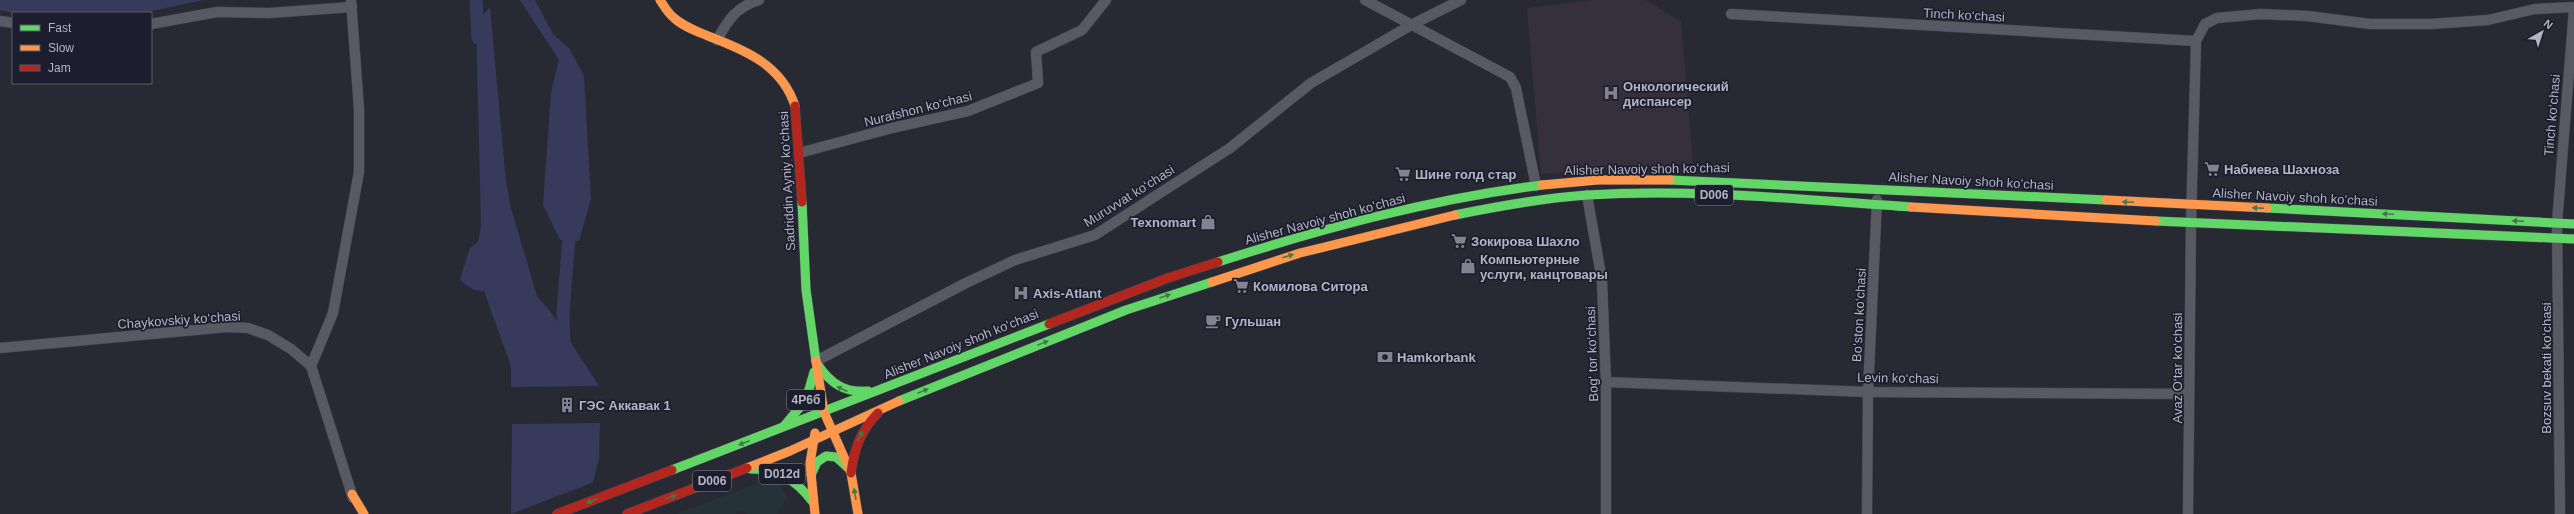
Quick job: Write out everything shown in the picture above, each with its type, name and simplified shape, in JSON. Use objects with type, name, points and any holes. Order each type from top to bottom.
[{"type":"main road","name":"Sadriddin Ayniy ko‘chasi","points":[[660,0],[672,17],[683,25],[761,60],[783,78],[795,103],[800,153],[806,290],[824,412]]},
{"type":"main road","name":"Alisher Navoiy shoh koʻchasi","points":[[557,514],[626,488],[783,435],[824,412],[879,390],[1120,295],[1223,259],[1377,217],[1536,186],[1588,180],[1694,180],[2574,224]]},
{"type":"main road","name":"Alisher Navoiy shoh koʻchasi","points":[[631,513],[790,451],[887,406],[1126,310],[1266,263],[1380,232],[1495,207],[1588,195],[1697,194],[1877,203],[2191,223],[2574,239]]},
{"type":"main road","points":[[816,362],[828,378],[839,388],[856,392],[879,390]]},
{"type":"main road","name":"4Р6б","points":[[783,435],[806,400],[813,381],[816,362]]},
{"type":"main road","points":[[851,473],[853,452],[861,433],[872,418],[887,406]]},
{"type":"main road","points":[[824,412],[851,473],[858,514]]},
{"type":"main road","name":"D012d","points":[[815,514],[810,482],[812,441],[824,412]]},
{"type":"main road","points":[[783,435],[790,451]]},
{"type":"main road","points":[[810,482],[815,464],[827,455],[838,458],[851,473]]},
{"type":"main road","name":"D012d","points":[[742,470],[766,470],[785,475],[800,486],[813,501]]},
{"type":"main road","points":[[352,494],[355,514]]},
{"type":"main road","points":[[352,494],[364,514]]},
{"type":"street","points":[[717,40],[730,17],[742,7],[759,0]]},
{"type":"street","name":"Nurafshon ko‘chasi","points":[[800,153],[892,128],[968,111],[1038,83],[1036,52],[1082,30],[1106,0]]},
{"type":"street","points":[[1365,0],[1510,77],[1516,88],[1536,186]]},
{"type":"street","name":"Muruvvat ko‘chasi","points":[[816,362],[966,283],[1015,260],[1095,235],[1230,148],[1311,83],[1412,24],[1461,0]]},
{"type":"street","name":"Tinch ko‘chasi","points":[[2557,223],[2574,7],[2573,0]]},
{"type":"street","points":[[152,24],[217,12],[269,13],[352,4],[359,109],[359,172],[334,312],[311,366],[359,514]]},
{"type":"street","points":[[2191,223],[2196,41],[2205,24],[2217,18],[2261,14],[2307,16],[2370,24],[2431,24],[2488,20],[2535,9],[2574,7]]},
{"type":"street","name":"Tinch ko‘chasi","points":[[1731,14],[2196,41]]},
{"type":"street","points":[[0,21],[12,23]]},
{"type":"street","name":"Bo‘ston ko‘chasi","points":[[1867,514],[1868,392],[1877,190]]},
{"type":"street","name":"Bog‘ tor ko‘chasi","points":[[1588,195],[1602,281],[1606,382],[1606,514]]},
{"type":"street","name":"Avaz O‘tar ko‘chasi","points":[[2188,514],[2191,223]]},
{"type":"street","name":"Bozsuv bekati ko‘chasi","points":[[2557,223],[2560,514]]},
{"type":"street","name":"Chaykovskiy ko‘chasi","points":[[0,348],[227,327],[248,328],[273,339],[311,366]]},
{"type":"street","name":"Levin ko‘chasi","points":[[1606,382],[1868,392],[2189,394]]},
{"type":"shaded area","name":"Онкологический диспансер","points":[[1593,0],[1646,0],[1681,22],[1693,163],[1541,174],[1527,8]]},
{"type":"shaded area","points":[[767,480],[779,483],[787,498],[778,514],[746,514],[744,510],[735,514],[676,514]]},
{"type":"water","points":[[0,0],[203,0],[148,12],[12,13],[0,10]]},
{"type":"water","points":[[520,0],[535,0],[553,34],[569,48],[584,76],[591,199],[579,241],[560,240],[543,205],[551,92],[559,60]]},
{"type":"water","points":[[490,7],[506,182],[511,208],[537,296],[553,315],[599,386],[511,387],[511,366],[484,291],[470,288],[460,279],[470,248],[478,242],[481,226],[476,23]]},
{"type":"water","points":[[600,423],[599,458],[585,514],[511,514],[512,424]]},
{"type":"pier","points":[[594,482],[587,514],[511,514]]},
{"type":"waterway","points":[[476,0],[478,38]]},
{"type":"waterway","points":[[564,351],[563,312],[570,225]]},
{"type":"traffic: fast","points":[[1670,180],[2106,200]]},
{"type":"traffic: fast","points":[[1218,262],[1338,226],[1378,216],[1459,198],[1542,185]]},
{"type":"traffic: fast","points":[[1455,215],[1538,200],[1628,193],[1709,194],[1911,207]]},
{"type":"traffic: fast","points":[[802,202],[806,290],[816,361]]},
{"type":"traffic: fast","points":[[2267,208],[2574,224]]},
{"type":"traffic: fast","points":[[2156,221],[2574,239]]},
{"type":"traffic: fast","points":[[899,401],[1126,310],[1212,282]]},
{"type":"traffic: fast","points":[[672,470],[1049,324]]},
{"type":"traffic: fast","points":[[818,365],[823,372],[839,386],[846,389],[868,391]]},
{"type":"traffic: fast","points":[[785,425],[806,400],[814,372]]},
{"type":"traffic: fast","points":[[811,475],[817,462],[826,456],[836,457],[847,467]]},
{"type":"traffic: fast","points":[[751,469],[770,471],[786,477],[800,487],[812,501]]},
{"type":"traffic: slow","points":[[660,0],[669,14],[681,23],[748,53],[772,70],[789,92],[795,106]]},
{"type":"traffic: slow","points":[[1542,185],[1598,180],[1670,180]]},
{"type":"traffic: slow","points":[[2106,200],[2267,208]]},
{"type":"traffic: slow","points":[[1911,207],[2156,221]]},
{"type":"traffic: slow","points":[[1212,282],[1300,253],[1455,215]]},
{"type":"traffic: slow","points":[[816,361],[824,412],[851,473],[858,514]]},
{"type":"traffic: slow","points":[[747,468],[790,451],[899,401]]},
{"type":"traffic: slow","points":[[815,433],[810,463],[815,514]]},
{"type":"traffic: slow","points":[[352,494],[364,514]]},
{"type":"traffic: jam","points":[[795,106],[802,202]]},
{"type":"traffic: jam","points":[[1049,324],[1168,278],[1218,262]]},
{"type":"traffic: jam","points":[[851,473],[859,440],[867,426],[878,413]]},
{"type":"traffic: jam","points":[[627,514],[747,468]]},
{"type":"traffic: jam","points":[[557,514],[672,470]]},
{"type":"place","name":"Онкологический диспансер","points":[[1611,93]]},
{"type":"place","name":"Набиева Шахноза","points":[[2212,169]]},
{"type":"place","name":"Шине голд стар","points":[[1403,174]]},
{"type":"place","name":"Texnomart","points":[[1208,222]]},
{"type":"place","name":"Зокирова Шахло","points":[[1459,241]]},
{"type":"place","name":"Компьютерные услуги, канцтовары","points":[[1468,266]]},
{"type":"place","name":"Комилова Ситора","points":[[1241,286]]},
{"type":"place","name":"Axis-Atlant","points":[[1021,293]]},
{"type":"place","name":"Гульшан","points":[[1213,321]]},
{"type":"place","name":"Hamkorbank","points":[[1385,357]]},
{"type":"place","name":"ГЭС Аккавак 1","points":[[567,405]]}]
